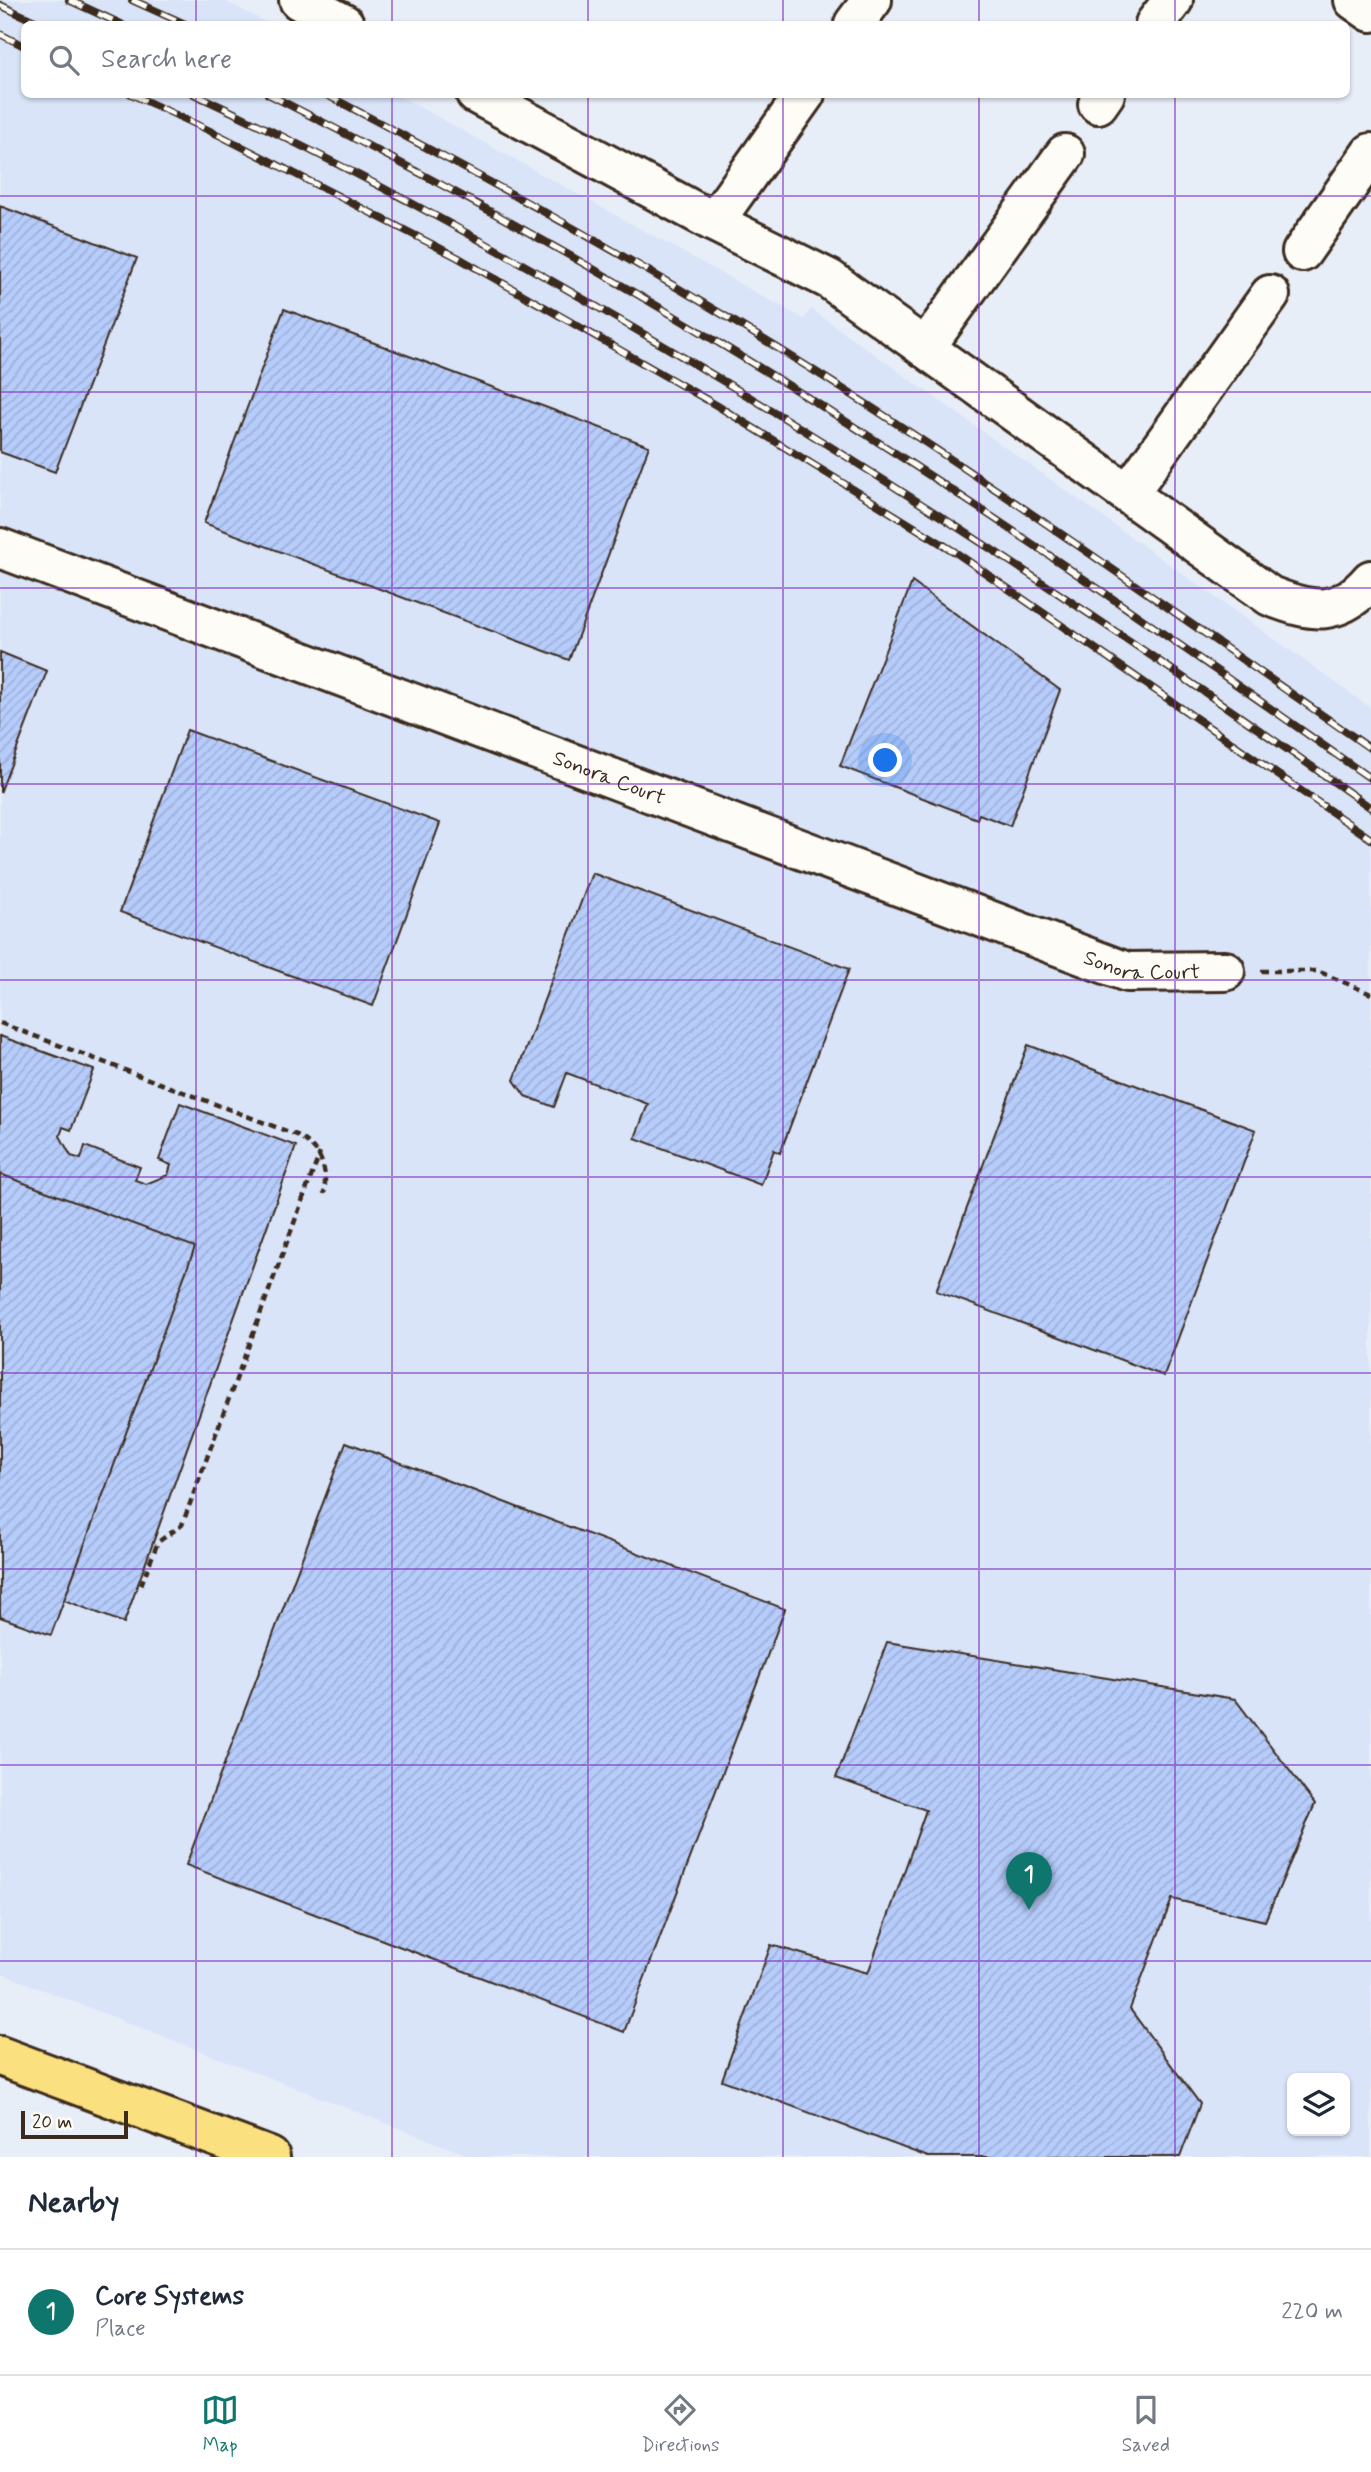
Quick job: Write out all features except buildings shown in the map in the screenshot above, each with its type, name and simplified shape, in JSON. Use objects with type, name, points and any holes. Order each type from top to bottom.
[{"type":"main road","points":[[0,2056],[270,2157]]},
{"type":"street","points":[[299,0],[338,21]]},
{"type":"street","points":[[856,21],[872,0]]},
{"type":"street","points":[[1157,21],[1173,0]]},
{"type":"street","points":[[1354,0],[1371,12]]},
{"type":"street","points":[[482,98],[714,222],[829,279],[1270,596],[1300,608],[1326,609],[1354,599],[1371,580]]},
{"type":"street","points":[[714,222],[801,98]]},
{"type":"street","points":[[1302,251],[1371,153]]},
{"type":"street","points":[[925,348],[1065,154]]},
{"type":"street","points":[[1128,494],[1270,295]]},
{"type":"street","name":"Sonora Court","points":[[0,548],[1127,972],[1225,971]]},
{"type":"path","points":[[1225,971],[1318,971],[1371,994]]},
{"type":"path","points":[[0,1023],[297,1135],[320,1153],[325,1170],[324,1194]]},
{"type":"path","points":[[141,1585],[158,1542],[182,1525],[320,1153]]},
{"type":"shaded area","points":[[0,0],[223,0],[264,21],[21,21],[21,98],[403,98],[804,319],[811,309],[1371,708],[1371,2157],[473,2157],[0,1973]]},
{"type":"railway","points":[[69,0],[114,21]]},
{"type":"railway","points":[[132,0],[178,21]]},
{"type":"railway","points":[[0,5],[35,21]]},
{"type":"railway","points":[[0,34],[21,44]]},
{"type":"railway","points":[[140,98],[221,136],[457,257],[716,405],[955,552],[1371,839]]},
{"type":"railway","points":[[202,98],[414,204],[724,381],[912,498],[1098,619],[1371,808]]},
{"type":"railway","points":[[276,98],[567,254],[823,407],[1060,563],[1371,779]]},
{"type":"railway","points":[[332,98],[595,240],[701,301],[832,382],[1065,536],[1371,749]]},
{"type":"place","name":"Core Systems","points":[[1029,1910]]}]
